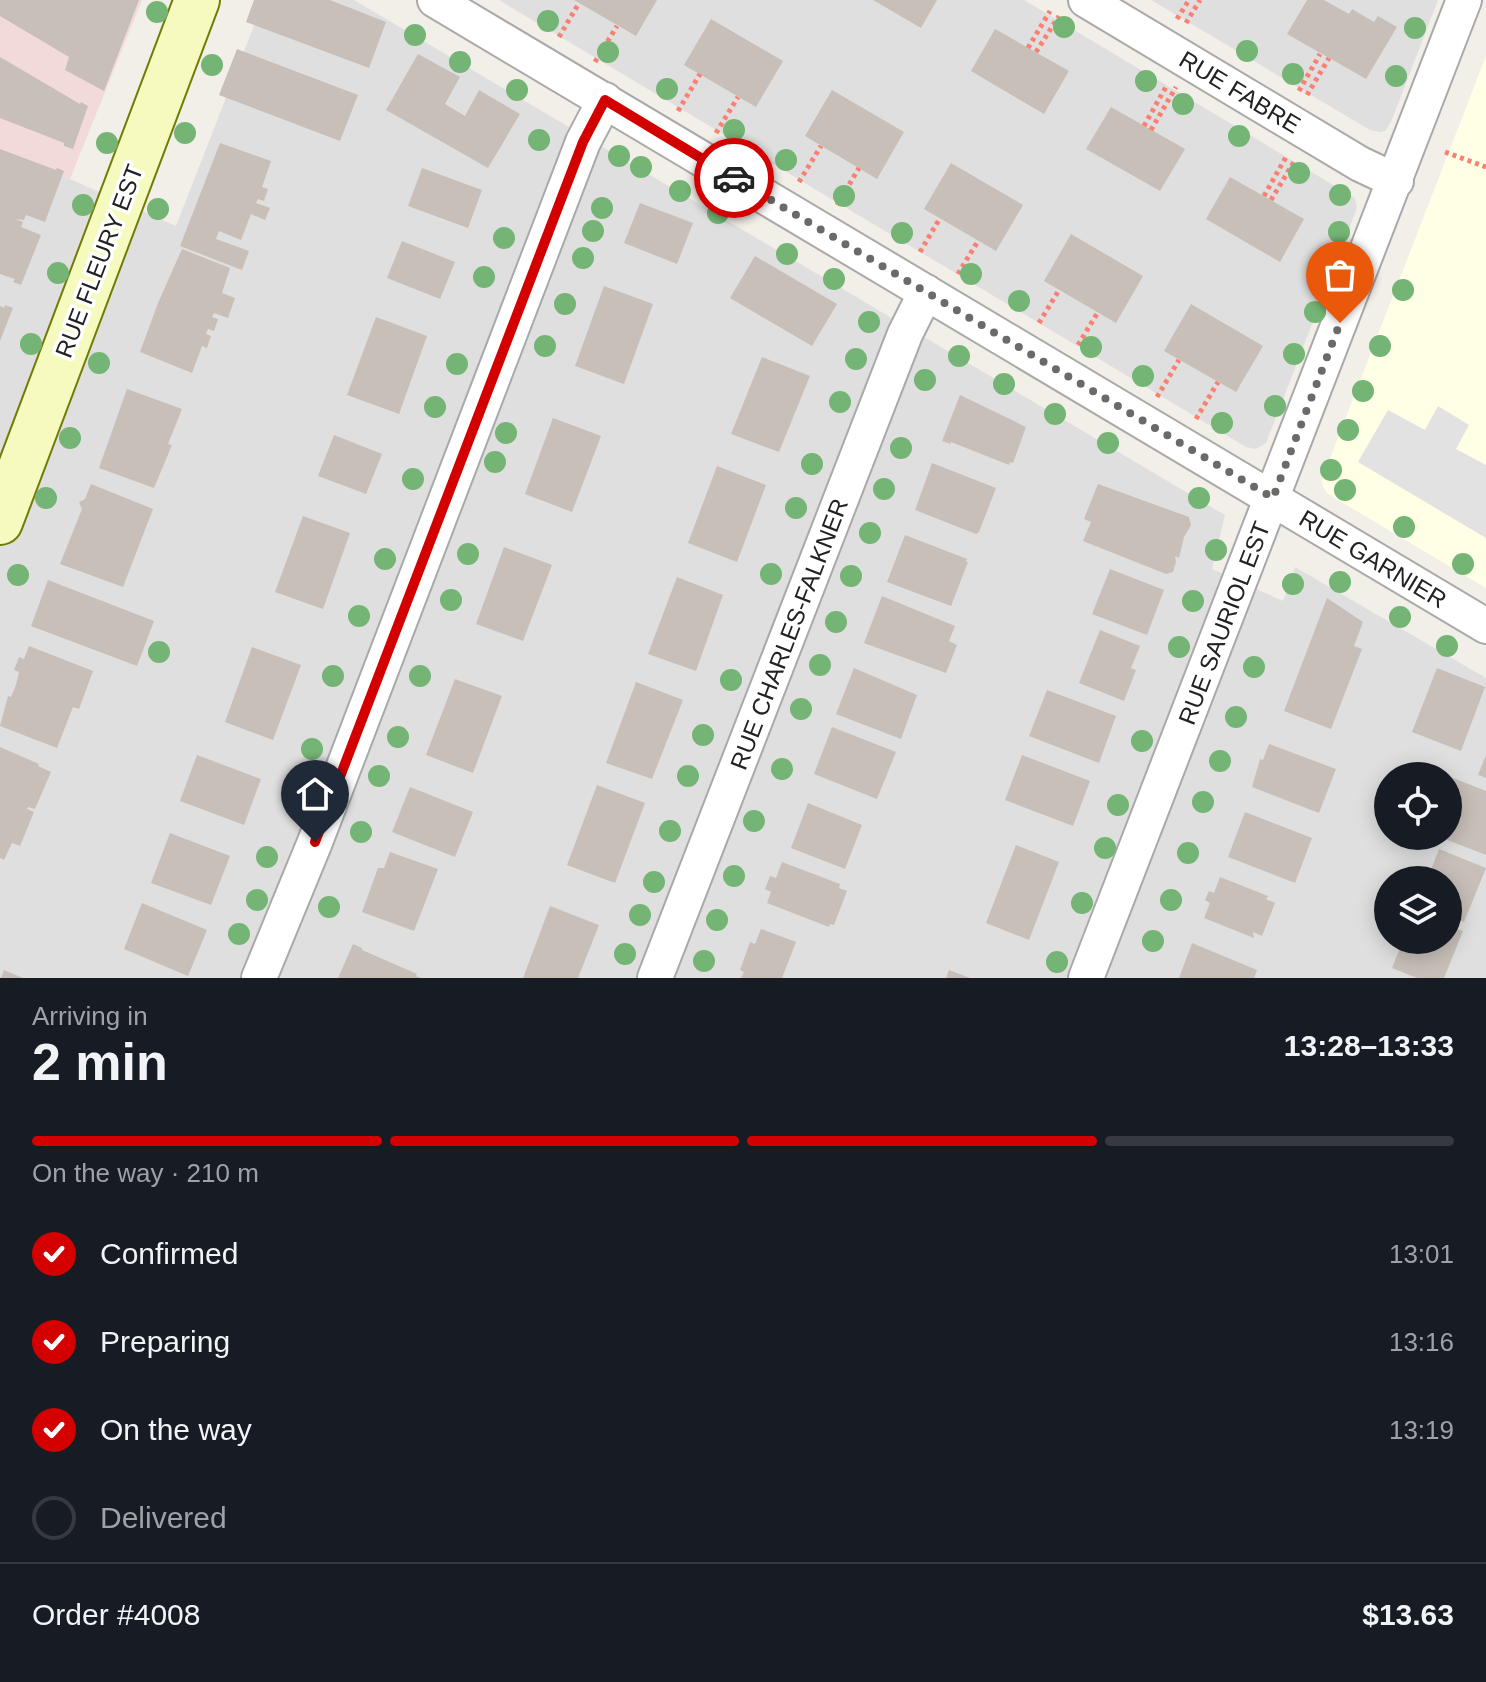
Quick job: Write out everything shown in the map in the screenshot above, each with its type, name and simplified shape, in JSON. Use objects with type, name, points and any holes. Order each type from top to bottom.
[{"type":"street","name":"RUE FLEURY EST","points":[[0,522],[197,0]]},
{"type":"street","name":"RUE GARNIER","points":[[435,0],[605,100],[941,285],[1273,498],[1486,626]]},
{"type":"street","name":"RUE SAURIOL EST","points":[[1086,978],[1464,0]]},
{"type":"street","name":"RUE FABRE","points":[[1072,8],[1396,181]]},
{"type":"street","points":[[259,978],[320,829],[583,142],[605,100]]},
{"type":"street","name":"RUE CHARLES-FALKNER","points":[[655,978],[905,334],[941,285]]},
{"type":"path","points":[[1177,19],[1189,0]]},
{"type":"path","points":[[1186,24],[1200,0]]},
{"type":"path","points":[[557,40],[579,3]]},
{"type":"path","points":[[1036,52],[1072,8]]},
{"type":"path","points":[[1028,48],[1050,11]]},
{"type":"path","points":[[595,63],[617,26]]},
{"type":"path","points":[[1299,91],[1320,54]]},
{"type":"path","points":[[1307,96],[1329,58]]},
{"type":"path","points":[[677,111],[700,74]]},
{"type":"path","points":[[1144,126],[1169,81]]},
{"type":"path","points":[[1151,130],[1176,86]]},
{"type":"path","points":[[715,134],[738,97]]},
{"type":"path","points":[[798,183],[821,146]]},
{"type":"path","points":[[1445,152],[1486,167]]},
{"type":"path","points":[[1264,196],[1288,153]]},
{"type":"path","points":[[1271,200],[1297,158]]},
{"type":"path","points":[[836,206],[859,168]]},
{"type":"path","points":[[918,255],[940,218]]},
{"type":"path","points":[[941,285],[978,241]]},
{"type":"path","points":[[1038,326],[1059,290]]},
{"type":"path","points":[[1075,349],[1098,312]]},
{"type":"path","points":[[1157,397],[1179,360]]},
{"type":"path","points":[[1195,420],[1218,382]]},
{"type":"shaded area","points":[[0,0],[142,0],[70,179],[0,148]]},
{"type":"shaded area","points":[[264,0],[354,0],[1225,515],[1212,569],[1283,601],[1295,567],[1486,678],[1486,978],[0,978],[0,148],[176,226]]},
{"type":"shaded area","points":[[499,0],[1024,0],[1355,198],[1357,208],[1266,443],[1256,449],[1246,447]]},
{"type":"shaded area","points":[[1151,0],[1438,0],[1391,122],[1385,131],[1379,132],[1370,130]]},
{"type":"shaded area","points":[[1486,56],[1486,588],[1328,494],[1322,479]]},
{"type":"shaded area","points":[[1438,406],[1469,425],[1456,449],[1486,465],[1486,538],[1358,462],[1388,410],[1425,430]]},
{"type":"building","points":[[0,0],[139,0],[104,91],[65,70],[69,57],[0,16]]},
{"type":"building","points":[[254,0],[330,0],[386,22],[369,68],[246,22]]},
{"type":"building","points":[[574,0],[657,0],[636,36]]},
{"type":"building","points":[[873,0],[937,0],[921,28]]},
{"type":"building","points":[[1307,0],[1324,0],[1349,14],[1352,9],[1374,22],[1378,16],[1397,27],[1366,79],[1287,34]]},
{"type":"building","points":[[711,19],[783,61],[756,107],[684,65]]},
{"type":"building","points":[[995,29],[1069,71],[1044,114],[971,71]]},
{"type":"building","points":[[237,49],[358,95],[340,141],[219,95]]},
{"type":"building","points":[[418,54],[460,77],[445,104],[465,116],[479,90],[520,114],[488,168],[386,110]]},
{"type":"building","points":[[0,57],[88,106],[73,149],[0,118]]},
{"type":"building","points":[[832,90],[904,132],[877,179],[805,136]]},
{"type":"building","points":[[1111,107],[1185,149],[1160,191],[1086,149]]},
{"type":"building","points":[[220,143],[271,161],[262,187],[268,189],[264,201],[258,199],[256,203],[270,208],[265,220],[251,214],[241,240],[219,231],[216,239],[249,251],[242,270],[180,246]]},
{"type":"building","points":[[0,149],[64,171],[45,222],[26,215],[24,220],[15,219],[23,222],[21,227],[41,235],[21,285],[13,282],[15,279],[0,274]]},
{"type":"building","points":[[951,163],[1023,205],[996,251],[924,209]]},
{"type":"building","points":[[422,168],[482,190],[468,228],[408,206]]},
{"type":"building","points":[[1230,177],[1304,219],[1280,262],[1206,219]]},
{"type":"building","points":[[640,203],[693,223],[677,264],[624,243]]},
{"type":"building","points":[[1071,234],[1143,276],[1116,323],[1044,281]]},
{"type":"building","points":[[402,241],[455,262],[440,299],[387,278]]},
{"type":"building","points":[[182,249],[230,268],[222,293],[235,298],[228,318],[214,313],[212,317],[218,319],[214,331],[208,329],[206,334],[211,336],[207,348],[202,346],[192,373],[140,352]]},
{"type":"building","points":[[755,256],[837,304],[812,346],[730,298]]},
{"type":"building","points":[[604,286],[653,304],[624,384],[575,366]]},
{"type":"building","points":[[1191,304],[1263,346],[1236,392],[1164,351]]},
{"type":"building","points":[[5,305],[13,308],[0,341],[0,306],[4,308]]},
{"type":"building","points":[[376,317],[427,336],[399,414],[347,395]]},
{"type":"building","points":[[762,357],[810,376],[779,452],[731,434]]},
{"type":"building","points":[[127,389],[182,409],[168,444],[172,445],[154,488],[99,468]]},
{"type":"building","points":[[960,395],[1026,427],[1013,463],[1009,465],[942,441]]},
{"type":"building","points":[[553,418],[601,436],[572,512],[525,494]]},
{"type":"building","points":[[334,435],[382,454],[366,494],[318,476]]},
{"type":"building","points":[[932,463],[996,488],[976,534],[915,510]]},
{"type":"building","points":[[717,466],[766,485],[737,562],[688,543]]},
{"type":"building","points":[[91,484],[153,509],[123,587],[60,564],[82,509],[79,502],[85,499]]},
{"type":"building","points":[[1098,484],[1189,517],[1191,525],[1184,537],[1179,558],[1175,556],[1173,572],[1166,574],[1083,541],[1091,522],[1084,519]]},
{"type":"building","points":[[303,516],[350,533],[323,609],[275,592]]},
{"type":"building","points":[[905,535],[967,559],[951,606],[887,582]]},
{"type":"building","points":[[504,547],[552,565],[523,641],[476,624]]},
{"type":"building","points":[[1110,569],[1164,590],[1147,635],[1092,614]]},
{"type":"building","points":[[677,577],[723,595],[696,671],[648,654]]},
{"type":"building","points":[[48,580],[154,621],[137,666],[31,626]]},
{"type":"building","points":[[882,596],[955,626],[949,641],[957,645],[946,673],[864,643]]},
{"type":"building","points":[[1327,598],[1363,622],[1354,646],[1362,649],[1331,729],[1284,711]]},
{"type":"building","points":[[1100,630],[1140,646],[1131,668],[1136,670],[1124,701],[1079,683]]},
{"type":"building","points":[[29,646],[93,671],[79,709],[73,707],[57,748],[0,726],[8,696],[11,697],[16,685],[19,672],[14,670],[19,657],[24,659]]},
{"type":"building","points":[[252,647],[301,665],[273,740],[225,722]]},
{"type":"building","points":[[854,668],[917,695],[901,739],[836,714]]},
{"type":"building","points":[[1437,668],[1485,687],[1461,751],[1412,732]]},
{"type":"building","points":[[455,679],[502,696],[473,773],[426,755]]},
{"type":"building","points":[[636,682],[683,700],[652,779],[606,763]]},
{"type":"building","points":[[1047,690],[1116,716],[1099,763],[1029,736]]},
{"type":"building","points":[[832,727],[896,752],[877,799],[814,774]]},
{"type":"building","points":[[1269,744],[1336,769],[1319,813],[1252,787],[1260,759],[1263,760]]},
{"type":"building","points":[[0,747],[51,772],[35,809],[27,809],[34,812],[20,846],[12,843],[4,860],[0,858]]},
{"type":"building","points":[[197,755],[261,779],[244,825],[180,801]]},
{"type":"building","points":[[1022,755],[1090,781],[1073,826],[1005,800]]},
{"type":"building","points":[[1486,755],[1486,778],[1478,775]]},
{"type":"building","points":[[1462,782],[1486,791],[1486,855],[1462,846]]},
{"type":"building","points":[[597,785],[645,803],[615,883],[567,865]]},
{"type":"building","points":[[410,787],[473,812],[455,857],[392,832]]},
{"type":"building","points":[[808,803],[862,825],[845,869],[791,848]]},
{"type":"building","points":[[1245,812],[1312,838],[1295,883],[1228,857]]},
{"type":"building","points":[[170,833],[230,856],[211,905],[151,883]]},
{"type":"building","points":[[1016,845],[1059,862],[1029,940],[986,923]]},
{"type":"building","points":[[1439,850],[1441,850],[1486,868],[1464,922],[1462,866],[1432,866]]},
{"type":"building","points":[[390,852],[438,869],[414,931],[362,912],[378,868],[384,868]]},
{"type":"building","points":[[782,862],[840,884],[839,888],[847,891],[834,925],[830,924],[829,927],[767,903],[771,892],[765,889],[770,876],[776,878]]},
{"type":"building","points":[[1220,877],[1268,896],[1266,899],[1275,903],[1262,936],[1253,932],[1254,938],[1204,918],[1210,903],[1205,900],[1209,891],[1214,893]]},
{"type":"building","points":[[142,903],[207,930],[188,976],[124,949]]},
{"type":"building","points":[[550,906],[599,925],[578,978],[523,978]]},
{"type":"building","points":[[761,929],[796,942],[782,978],[741,978],[744,972],[740,970],[750,942],[755,944]]},
{"type":"building","points":[[1192,943],[1257,970],[1254,978],[1179,978]]},
{"type":"building","points":[[353,944],[417,974],[421,978],[338,978]]},
{"type":"building","points":[[1398,954],[1454,954],[1444,978],[1417,978],[1392,968]]},
{"type":"building","points":[[4,970],[23,978],[1,978]]},
{"type":"building","points":[[949,970],[970,978],[946,978]]},
{"type":"way so far","points":[[734,178],[1273,498],[1340,323]]},
{"type":"route","points":[[315,842],[583,142],[605,100],[734,178]]}]
